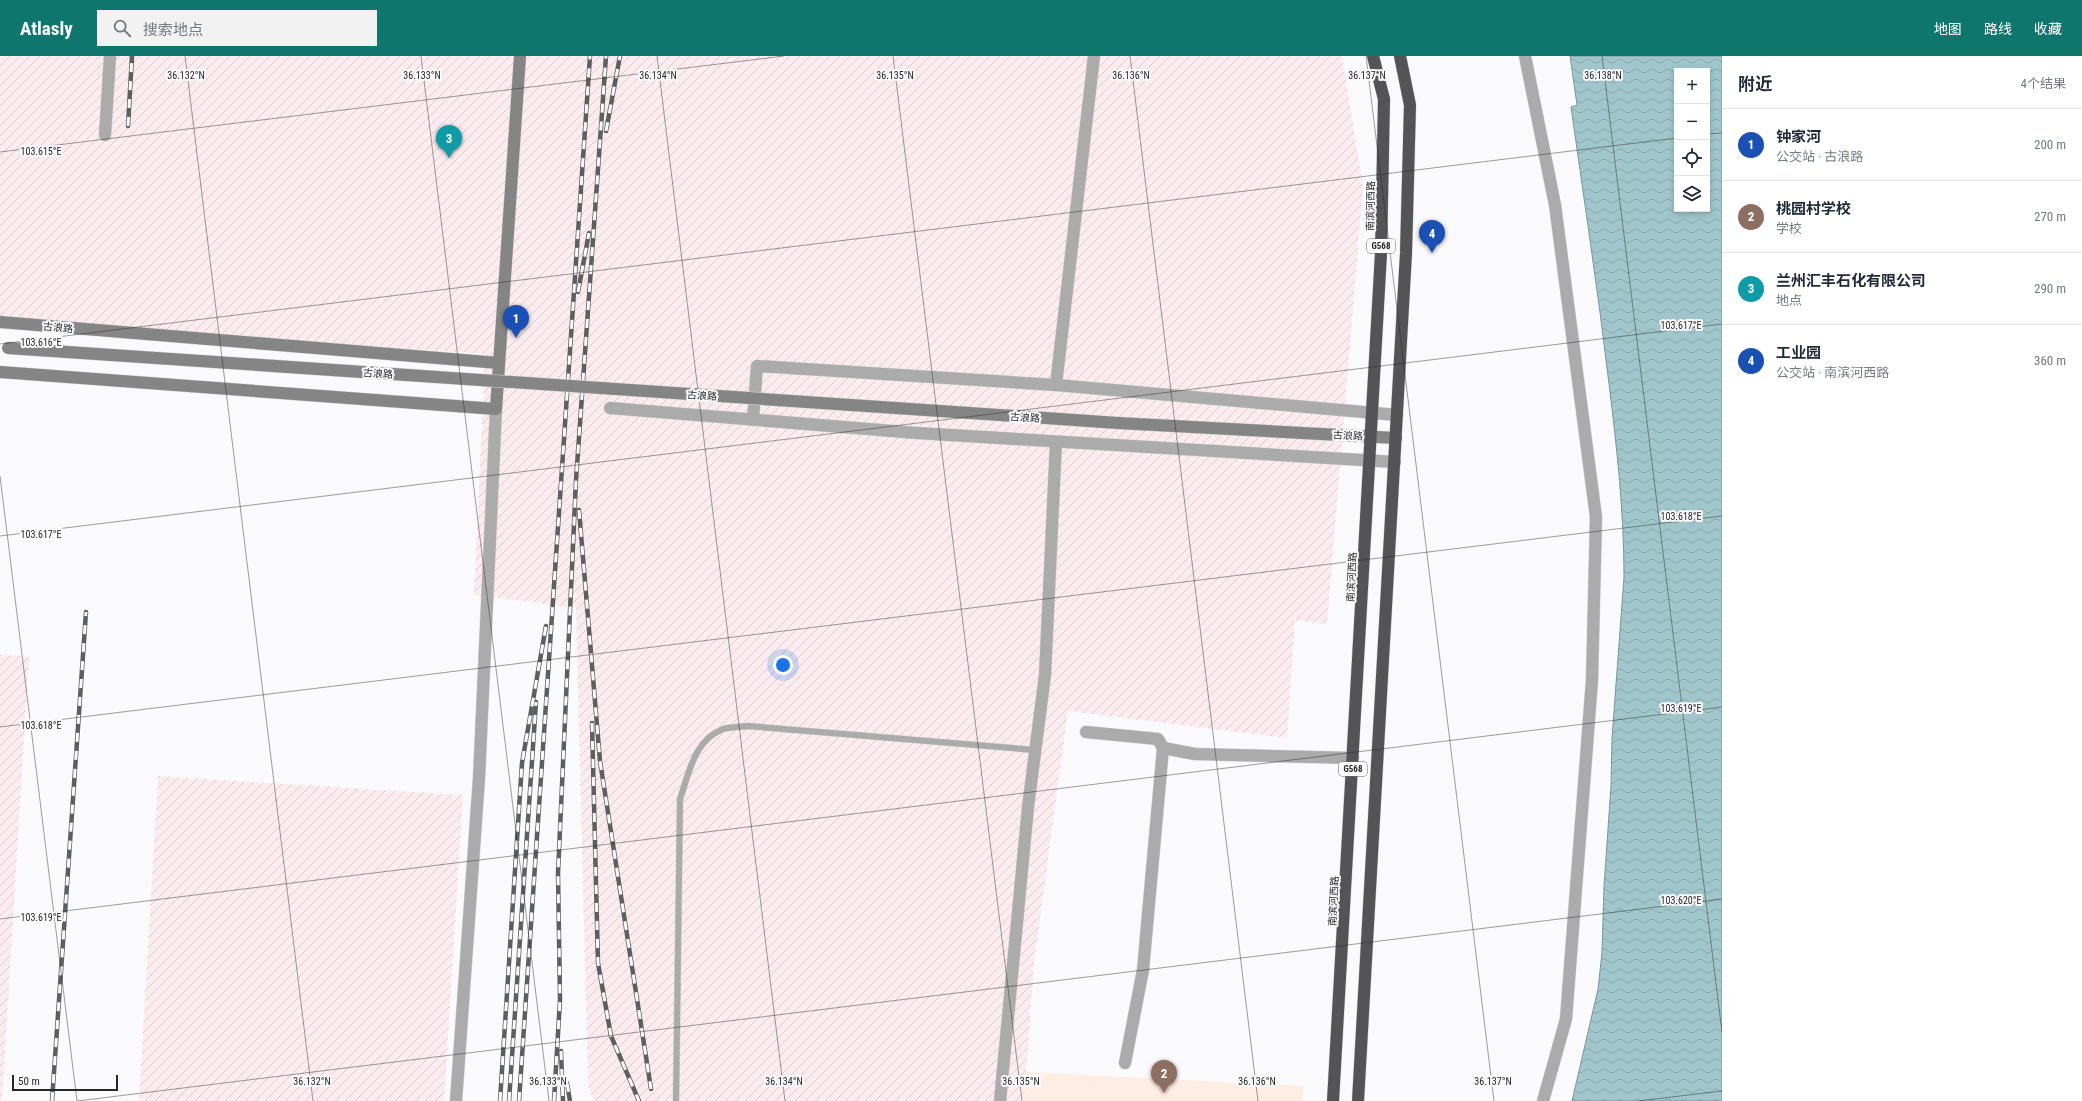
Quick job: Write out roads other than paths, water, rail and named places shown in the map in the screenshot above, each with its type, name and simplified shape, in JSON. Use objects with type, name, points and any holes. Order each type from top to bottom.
[{"type":"highway","name":"南滨河西路","points":[[1333,1101],[1381,253],[1384,99],[1373,56]]},
{"type":"highway","name":"G568","points":[[1358,1101],[1406,253],[1410,105],[1400,56]]},
{"type":"main road","points":[[0,372],[496,409],[520,56]]},
{"type":"main road","name":"古浪路","points":[[0,322],[499,363]]},
{"type":"main road","name":"古浪路","points":[[3,348],[1118,423],[1396,438]]},
{"type":"street","points":[[105,135],[110,56]]},
{"type":"street","points":[[1056,385],[1094,56]]},
{"type":"street","points":[[1525,56],[1555,205],[1596,517],[1592,680],[1566,1019],[1544,1101]]},
{"type":"street","points":[[753,420],[757,366],[1056,385],[1397,415]]},
{"type":"street","points":[[610,408],[1056,442],[1395,462]]},
{"type":"street","points":[[456,1101],[479,778],[496,409]]},
{"type":"street","points":[[1000,1101],[1027,815],[1044,675],[1056,442]]},
{"type":"street","points":[[1086,732],[1158,739],[1163,748],[1143,970],[1125,1063]]},
{"type":"street","points":[[1163,748],[1195,754],[1353,758]]},
{"type":"lane","points":[[676,1101],[680,799],[695,754],[702,743],[723,729],[748,726],[1035,750]]},
{"type":"water","points":[[1570,56],[1722,56],[1722,1101],[1572,1101],[1598,989],[1602,953],[1604,886],[1611,786],[1612,738],[1624,577],[1624,553],[1620,480],[1615,432],[1571,107],[1577,105]]},
{"type":"railway","points":[[128,126],[132,56]]},
{"type":"railway","points":[[519,1101],[590,56]]},
{"type":"railway","points":[[554,1101],[560,1000],[558,873],[576,480],[606,56]]},
{"type":"railway","points":[[606,131],[620,56]]},
{"type":"railway","points":[[578,292],[589,233]]},
{"type":"railway","points":[[579,510],[600,761],[651,1089]]},
{"type":"railway","points":[[52,1101],[86,612]]},
{"type":"railway","points":[[500,1101],[522,763],[546,626]]},
{"type":"railway","points":[[509,1101],[536,702]]},
{"type":"railway","points":[[592,723],[598,963],[611,1036],[639,1101]]},
{"type":"railway","points":[[561,1051],[563,1101]]},
{"type":"railway","points":[[567,1083],[570,1101]]},
{"type":"place","name":"兰州汇丰石化有限公司","points":[[449,158]]},
{"type":"place","name":"工业园","points":[[1432,253]]},
{"type":"place","name":"钟家河","points":[[516,338]]},
{"type":"place","name":"桃园村学校","points":[[1164,1093]]}]
